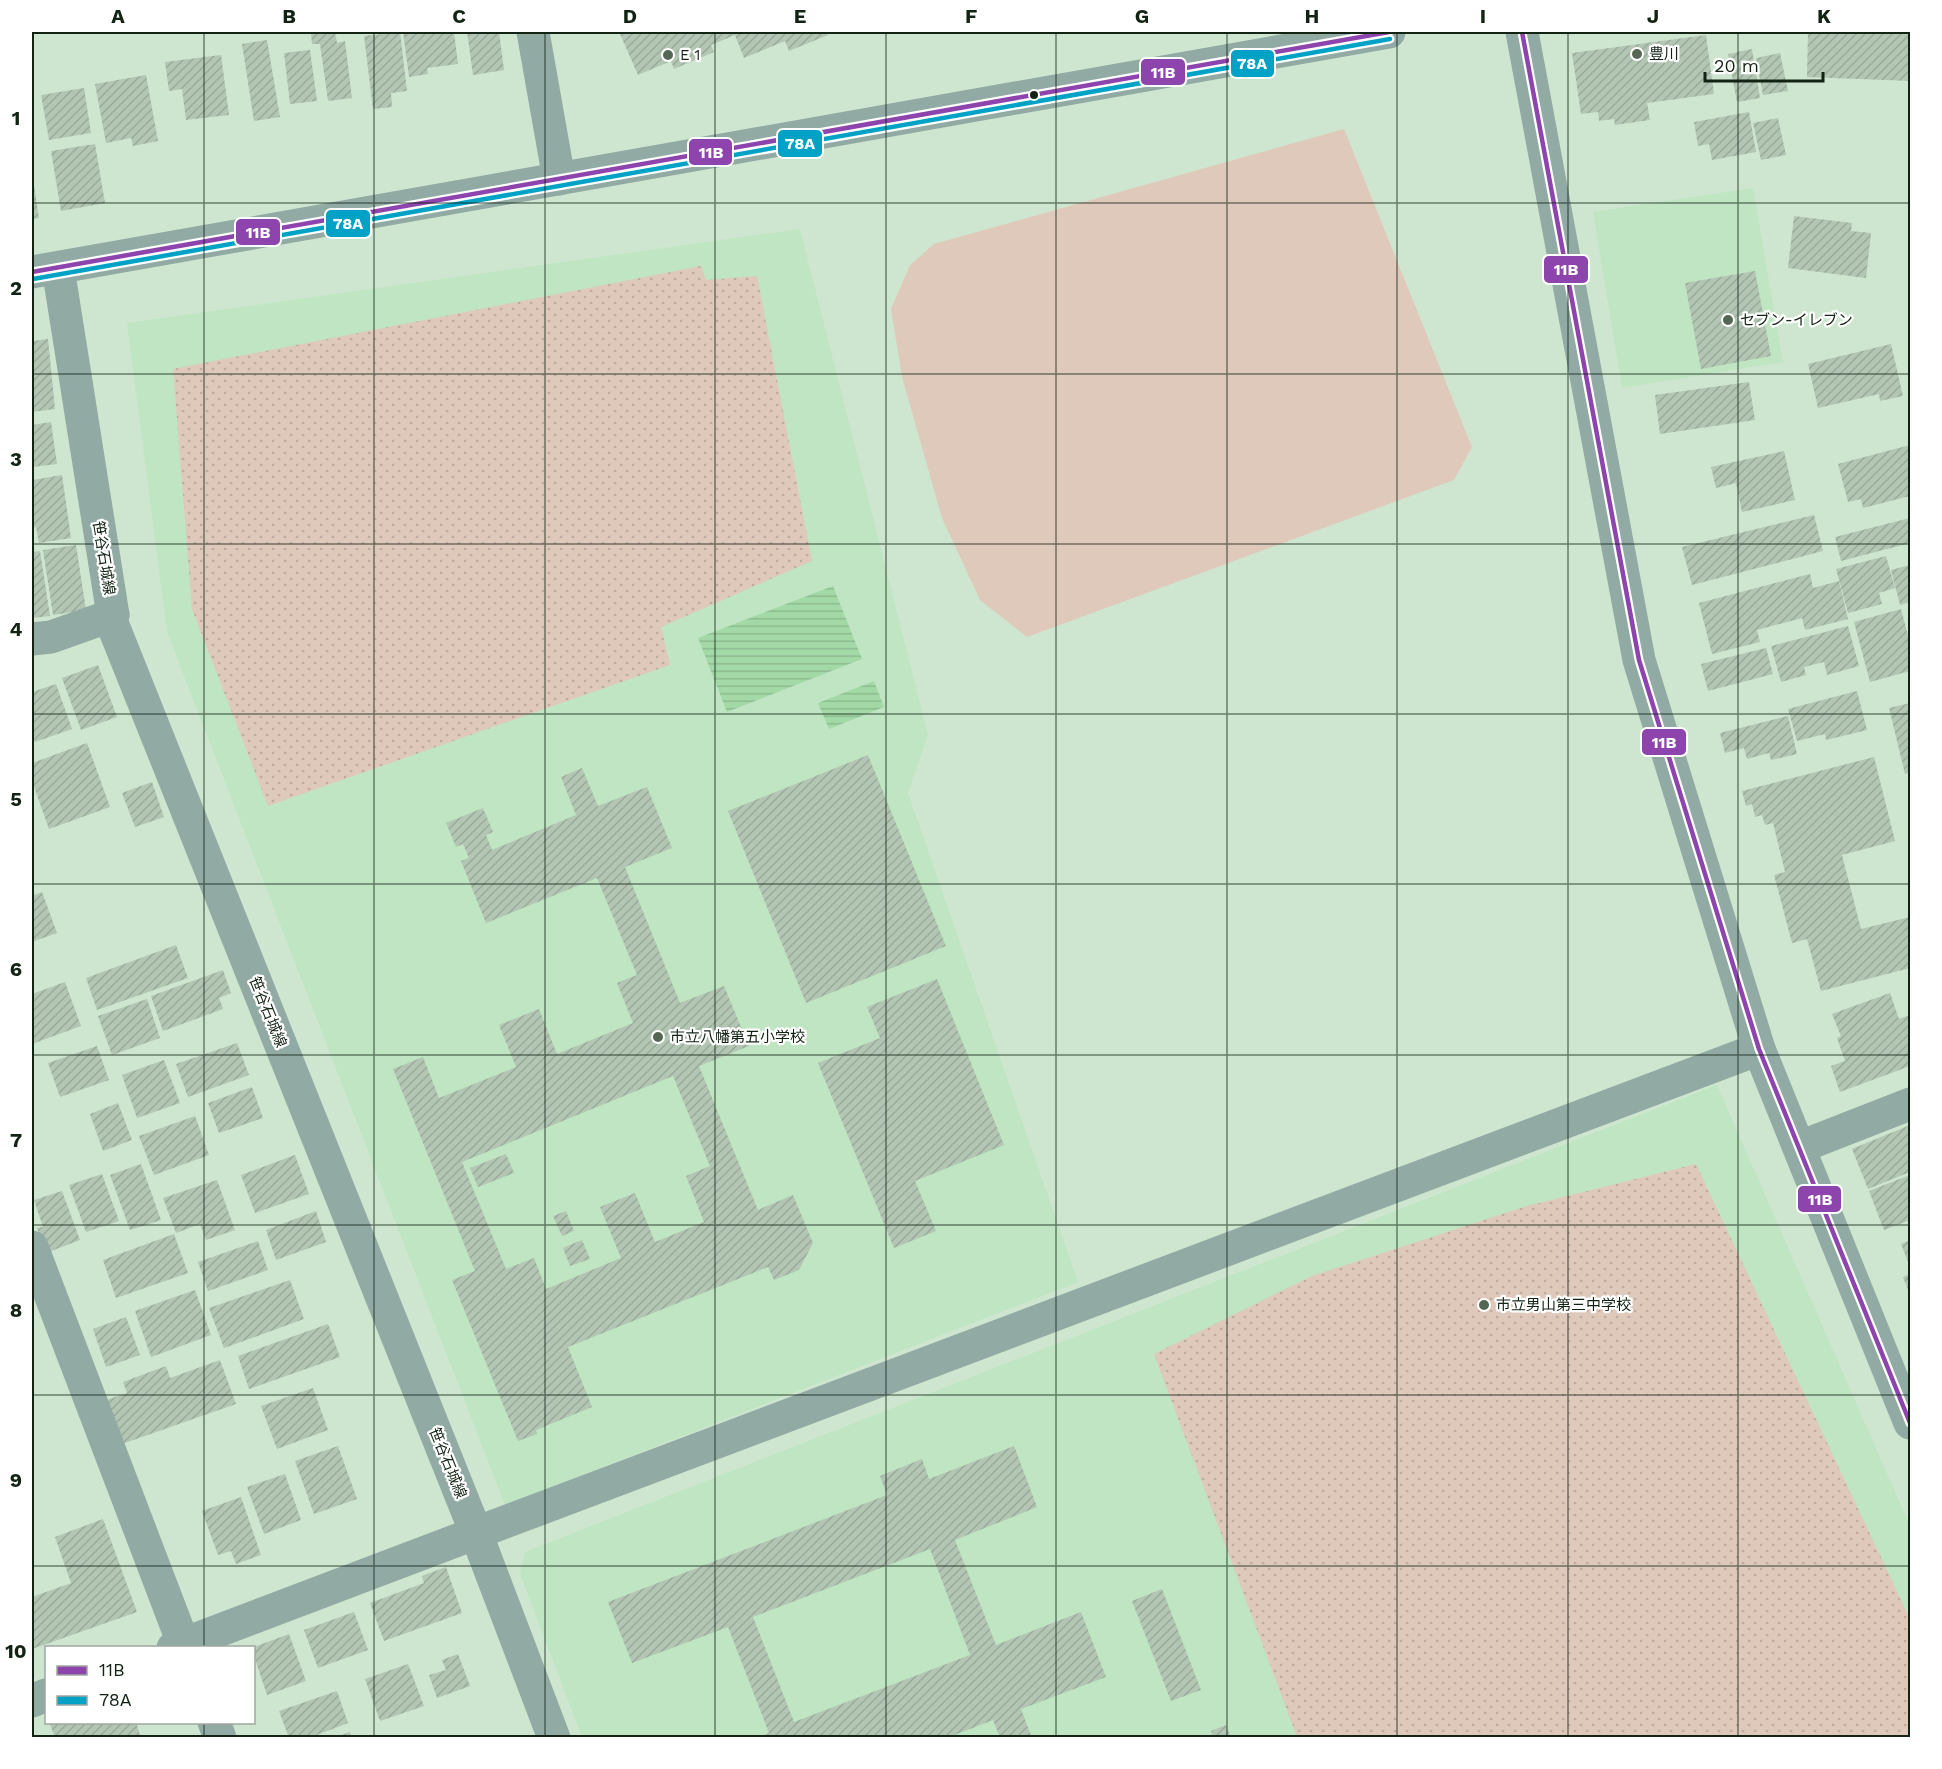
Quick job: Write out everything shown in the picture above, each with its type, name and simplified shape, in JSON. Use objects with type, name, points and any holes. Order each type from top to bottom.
[{"type":"street","points":[[533,32],[559,179]]},
{"type":"street","points":[[45,270],[1389,32]]},
{"type":"street","points":[[1522,32],[1639,660],[1759,1049],[1911,1423]]},
{"type":"street","name":"笹谷石城線","points":[[45,270],[113,615],[110,618],[476,1533],[554,1737]]},
{"type":"street","points":[[32,639],[51,637],[113,615]]},
{"type":"street","points":[[32,1247],[181,1646],[1759,1049]]},
{"type":"street","points":[[1800,1147],[1911,1104]]},
{"type":"shaded area","points":[[1344,129],[1472,447],[1454,480],[1027,637],[980,600],[942,518],[902,377],[891,309],[910,265],[934,244]]},
{"type":"shaded area","points":[[1753,188],[1783,362],[1622,388],[1593,212]]},
{"type":"shaded area","name":"市立八幡第五小学校","points":[[800,229],[928,735],[908,793],[1078,1282],[505,1505],[167,632],[127,323]]},
{"type":"shaded area","points":[[701,266],[706,280],[757,276],[812,561],[661,627],[670,665],[268,806],[192,609],[173,369]]},
{"type":"shaded area","points":[[833,586],[862,659],[727,712],[698,638]]},
{"type":"shaded area","points":[[874,681],[884,707],[829,729],[818,703]]},
{"type":"shaded area","name":"市立男山第三中学校","points":[[1717,1085],[1910,1526],[1910,1737],[582,1737],[520,1574],[525,1552]]},
{"type":"shaded area","points":[[1696,1164],[1910,1619],[1910,1737],[1297,1737],[1154,1354],[1312,1276],[1527,1206]]},
{"type":"building","points":[[335,32],[337,43],[345,41],[352,98],[328,101],[320,44],[312,44],[311,33]]},
{"type":"building","points":[[400,32],[407,91],[391,93],[392,107],[373,109],[364,36]]},
{"type":"building","points":[[403,32],[454,32],[458,64],[427,68],[428,74],[409,77]]},
{"type":"building","points":[[467,32],[499,32],[504,70],[473,75]]},
{"type":"building","name":"E 1","points":[[627,32],[826,32],[828,35],[789,51],[785,41],[744,58],[735,35],[711,45],[714,52],[674,69],[671,61],[638,75],[620,34]]},
{"type":"building","points":[[1808,32],[1910,32],[1910,81],[1807,77]]},
{"type":"building","points":[[1706,35],[1714,94],[1647,103],[1650,120],[1615,125],[1614,119],[1599,121],[1598,112],[1581,114],[1572,53]]},
{"type":"building","points":[[267,40],[280,117],[254,121],[242,44]]},
{"type":"building","points":[[1752,49],[1760,98],[1737,102],[1728,54]]},
{"type":"building","points":[[310,50],[317,101],[290,104],[284,53]]},
{"type":"building","points":[[1780,53],[1788,91],[1763,95],[1756,58]]},
{"type":"building","points":[[221,55],[229,115],[186,120],[182,89],[169,91],[165,62]]},
{"type":"building","points":[[146,75],[158,141],[133,146],[131,138],[106,143],[95,84]]},
{"type":"building","points":[[84,88],[91,133],[49,140],[41,95]]},
{"type":"building","points":[[1749,112],[1756,152],[1712,160],[1709,144],[1698,146],[1694,122]]},
{"type":"building","points":[[1778,118],[1786,155],[1761,160],[1753,123]]},
{"type":"building","points":[[95,144],[105,203],[61,211],[51,151]]},
{"type":"building","points":[[32,172],[39,218],[32,219]]},
{"type":"building","points":[[1794,216],[1852,223],[1851,231],[1871,233],[1866,278],[1788,268]]},
{"type":"building","name":"セブン-イレブン","points":[[1755,271],[1771,356],[1701,369],[1685,283]]},
{"type":"building","points":[[48,339],[55,409],[32,412],[32,341]]},
{"type":"building","points":[[1891,344],[1903,396],[1880,401],[1879,394],[1818,408],[1808,364]]},
{"type":"building","points":[[1749,382],[1755,420],[1660,434],[1655,395]]},
{"type":"building","points":[[51,422],[57,464],[32,467],[32,425]]},
{"type":"building","points":[[1910,445],[1910,496],[1863,508],[1861,499],[1848,502],[1838,464]]},
{"type":"building","points":[[1784,451],[1795,500],[1742,512],[1736,483],[1716,488],[1711,467]]},
{"type":"building","points":[[62,475],[71,538],[39,543],[36,527],[32,528],[32,480]]},
{"type":"building","points":[[1814,515],[1823,551],[1692,585],[1682,547]]},
{"type":"building","points":[[1910,518],[1910,543],[1841,561],[1835,537]]},
{"type":"building","points":[[76,545],[86,610],[53,615],[43,550]]},
{"type":"building","points":[[40,551],[50,616],[32,618],[32,552]]},
{"type":"building","points":[[1886,556],[1895,588],[1879,593],[1882,604],[1848,613],[1836,569]]},
{"type":"building","points":[[1910,565],[1910,602],[1900,605],[1891,570]]},
{"type":"building","points":[[1810,574],[1813,588],[1839,581],[1848,619],[1805,630],[1802,618],[1757,630],[1760,642],[1712,654],[1699,603]]},
{"type":"building","points":[[1901,609],[1910,643],[1910,671],[1870,682],[1854,622]]},
{"type":"building","points":[[1848,626],[1859,666],[1827,675],[1824,662],[1804,667],[1806,675],[1781,682],[1771,646]]},
{"type":"building","points":[[1766,648],[1773,674],[1708,691],[1701,664]]},
{"type":"building","points":[[98,665],[117,717],[81,730],[62,678]]},
{"type":"building","points":[[56,684],[72,729],[35,742],[32,732],[32,692]]},
{"type":"building","points":[[1857,691],[1867,730],[1826,740],[1825,734],[1797,741],[1788,709]]},
{"type":"building","points":[[1910,703],[1910,772],[1905,774],[1889,708]]},
{"type":"building","points":[[1788,716],[1797,754],[1771,760],[1769,753],[1747,759],[1744,748],[1725,753],[1720,733]]},
{"type":"building","points":[[87,743],[110,807],[49,829],[32,781],[32,763]]},
{"type":"building","points":[[868,755],[946,946],[806,1003],[728,811]]},
{"type":"building","points":[[1874,757],[1895,841],[1842,855],[1861,929],[1910,917],[1910,968],[1821,991],[1807,939],[1792,943],[1774,875],[1785,872],[1773,823],[1765,825],[1762,815],[1755,817],[1752,804],[1746,806],[1742,791]]},
{"type":"building","points":[[582,768],[598,806],[647,787],[672,848],[625,867],[680,1003],[724,986],[749,1046],[699,1066],[758,1210],[793,1195],[813,1243],[799,1270],[774,1280],[768,1267],[568,1347],[592,1407],[536,1430],[537,1434],[518,1441],[452,1280],[475,1271],[393,1069],[423,1057],[439,1098],[516,1067],[499,1025],[539,1009],[557,1054],[633,1023],[617,983],[637,975],[597,878],[486,923],[461,861],[469,858],[463,844],[456,847],[446,823],[483,808],[493,832],[486,835],[492,850],[576,815],[561,777]],"holes":[[[673,1076],[710,1166],[686,1176],[704,1222],[655,1242],[635,1193],[600,1207],[621,1258],[546,1289],[534,1258],[506,1269],[462,1162]]]},
{"type":"building","points":[[152,782],[164,817],[135,827],[122,793]]},
{"type":"building","points":[[42,892],[57,933],[32,942],[32,896]]},
{"type":"building","points":[[176,945],[188,978],[97,1010],[86,978]]},
{"type":"building","points":[[223,970],[231,993],[219,998],[223,1009],[163,1031],[151,996]]},
{"type":"building","points":[[937,979],[1004,1145],[915,1181],[936,1231],[894,1248],[818,1063],[880,1038],[867,1007]]},
{"type":"building","points":[[65,982],[81,1026],[32,1044],[32,994]]},
{"type":"building","points":[[1890,993],[1899,1019],[1910,1015],[1910,1066],[1840,1092],[1831,1066],[1845,1061],[1837,1038],[1841,1036],[1832,1014]]},
{"type":"building","points":[[147,999],[160,1038],[112,1055],[98,1016]]},
{"type":"building","points":[[237,1043],[249,1075],[188,1097],[176,1064]]},
{"type":"building","points":[[97,1046],[109,1080],[60,1097],[48,1063]]},
{"type":"building","points":[[164,1060],[180,1103],[137,1118],[122,1075]]},
{"type":"building","points":[[252,1087],[263,1118],[219,1133],[208,1103]]},
{"type":"building","points":[[118,1103],[132,1140],[103,1151],[90,1114]]},
{"type":"building","points":[[195,1116],[209,1155],[154,1175],[139,1136]]},
{"type":"building","points":[[1910,1125],[1910,1172],[1868,1189],[1852,1149]]},
{"type":"building","points":[[506,1154],[514,1173],[478,1187],[470,1168]]},
{"type":"building","points":[[295,1155],[309,1194],[255,1213],[241,1175]]},
{"type":"building","points":[[141,1164],[161,1220],[130,1230],[110,1175]]},
{"type":"building","points":[[102,1174],[119,1221],[86,1232],[69,1185]]},
{"type":"building","points":[[1910,1175],[1910,1220],[1884,1230],[1869,1191]]},
{"type":"building","points":[[217,1180],[235,1230],[206,1240],[200,1224],[176,1233],[163,1198]]},
{"type":"building","points":[[62,1191],[80,1240],[46,1253],[37,1228],[43,1227],[34,1200]]},
{"type":"building","points":[[316,1211],[326,1242],[276,1260],[266,1230]]},
{"type":"building","points":[[566,1211],[574,1231],[562,1236],[553,1216]]},
{"type":"building","points":[[174,1234],[188,1273],[116,1298],[103,1260]]},
{"type":"building","points":[[582,1240],[590,1259],[570,1266],[563,1248]]},
{"type":"building","points":[[1910,1240],[1910,1262],[1908,1262],[1901,1244]]},
{"type":"building","points":[[258,1241],[268,1270],[208,1291],[198,1262]]},
{"type":"building","points":[[1910,1274],[1910,1295],[1903,1277]]},
{"type":"building","points":[[290,1280],[304,1319],[224,1348],[209,1308]]},
{"type":"building","points":[[195,1290],[211,1335],[151,1357],[135,1311]]},
{"type":"building","points":[[126,1317],[140,1355],[106,1367],[93,1329]]},
{"type":"building","points":[[328,1324],[340,1357],[249,1389],[238,1356]]},
{"type":"building","points":[[220,1360],[236,1404],[119,1445],[103,1401],[127,1393],[123,1382],[166,1366],[170,1378]]},
{"type":"building","points":[[313,1388],[328,1430],[277,1449],[261,1406]]},
{"type":"building","points":[[338,1446],[357,1499],[314,1514],[295,1461]]},
{"type":"building","points":[[1014,1446],[1037,1507],[955,1540],[996,1645],[1081,1612],[1106,1677],[1021,1709],[1032,1738],[1000,1738],[993,1720],[947,1738],[756,1738],[769,1733],[728,1627],[632,1663],[608,1602],[887,1495],[880,1476],[922,1459],[929,1479]],"holes":[[[930,1549],[970,1655],[794,1722],[753,1617]]]},
{"type":"building","points":[[285,1474],[301,1520],[264,1534],[247,1487]]},
{"type":"building","points":[[241,1497],[261,1555],[236,1564],[231,1551],[218,1555],[202,1511]]},
{"type":"building","points":[[103,1519],[137,1612],[32,1649],[32,1597],[71,1583],[55,1537]]},
{"type":"building","points":[[446,1567],[462,1613],[384,1641],[370,1603],[424,1583],[422,1576]]},
{"type":"building","points":[[1162,1589],[1201,1690],[1171,1701],[1132,1601]]},
{"type":"building","points":[[354,1612],[368,1650],[318,1668],[304,1630]]},
{"type":"building","points":[[289,1634],[306,1681],[267,1695],[255,1659],[255,1647]]},
{"type":"building","points":[[458,1654],[470,1686],[437,1698],[429,1675],[446,1670],[442,1660]]},
{"type":"building","points":[[408,1664],[424,1706],[380,1721],[365,1679]]},
{"type":"building","points":[[337,1691],[348,1723],[309,1738],[289,1738],[279,1711]]},
{"type":"building","points":[[50,1724],[137,1724],[141,1738],[55,1738]]},
{"type":"building","points":[[1226,1725],[1231,1738],[1213,1738],[1211,1731]]},
{"type":"building","points":[[350,1732],[352,1738],[336,1738],[336,1737]]},
{"type":"transit line","name":"11B","points":[[32,272],[1389,32]]},
{"type":"transit line","name":"11B","points":[[1522,32],[1639,660],[1759,1049],[1910,1423]]},
{"type":"transit line","name":"78A","points":[[33,279],[1390,39]]},
{"type":"place","name":"豊川","points":[[1637,54]]},
{"type":"place","name":"E 1","points":[[668,55]]},
{"type":"place","name":"セブン-イレブン","points":[[1728,320]]},
{"type":"place","name":"市立八幡第五小学校","points":[[658,1037]]},
{"type":"place","name":"市立男山第三中学校","points":[[1484,1305]]}]
